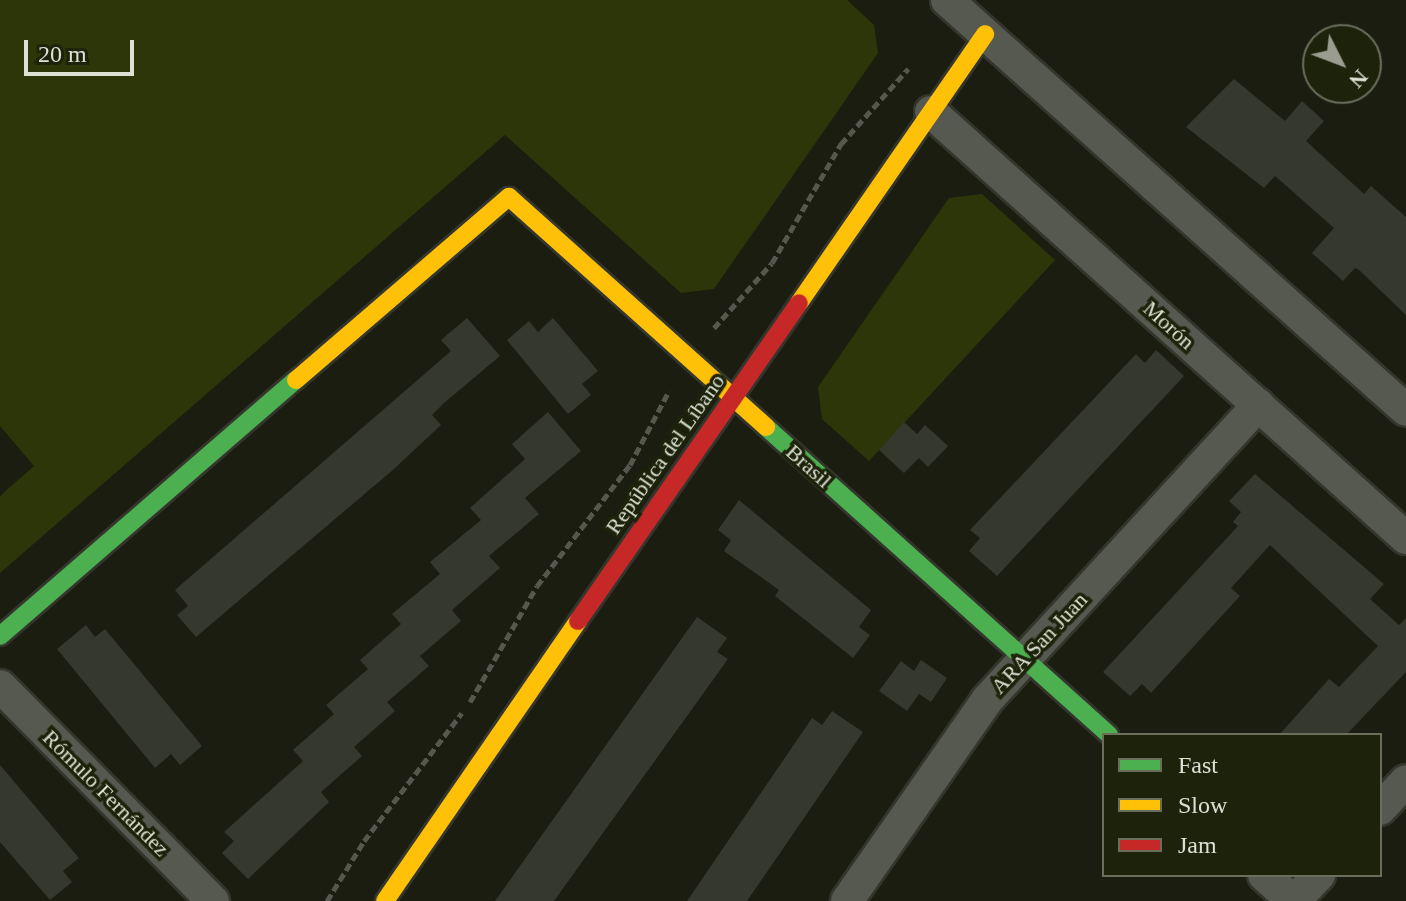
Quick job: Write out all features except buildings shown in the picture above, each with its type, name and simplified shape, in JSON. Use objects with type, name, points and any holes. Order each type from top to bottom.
[{"type":"street","points":[[947,0],[1406,410]]},
{"type":"street","name":"República del Líbano","points":[[385,901],[985,34]]},
{"type":"street","name":"Morón","points":[[931,112],[1406,538]]},
{"type":"street","name":"Brasil","points":[[0,636],[509,197],[1107,733]]},
{"type":"street","name":"ARA San Juan","points":[[847,901],[987,700],[1258,405]]},
{"type":"street","name":"Rómulo Fernández","points":[[0,686],[213,901]]},
{"type":"street","points":[[1382,807],[1406,781]]},
{"type":"street","points":[[1266,877],[1294,901],[1317,877]]},
{"type":"path","points":[[327,901],[380,819],[468,704],[553,563],[630,465],[690,359],[772,263],[841,144],[914,62]]},
{"type":"green space","points":[[0,0],[847,0],[874,25],[878,53],[714,289],[681,293],[505,135],[0,573],[0,496],[34,466],[0,426]]},
{"type":"green space","points":[[982,194],[1055,260],[869,461],[822,419],[818,387],[949,198]]},
{"type":"traffic: fast","points":[[0,636],[296,380]]},
{"type":"traffic: fast","points":[[766,427],[1107,733]]},
{"type":"traffic: slow","points":[[799,303],[985,34]]},
{"type":"traffic: slow","points":[[296,380],[509,197],[766,427]]},
{"type":"traffic: slow","points":[[385,901],[578,621]]},
{"type":"traffic: jam","points":[[578,621],[799,303]]}]
